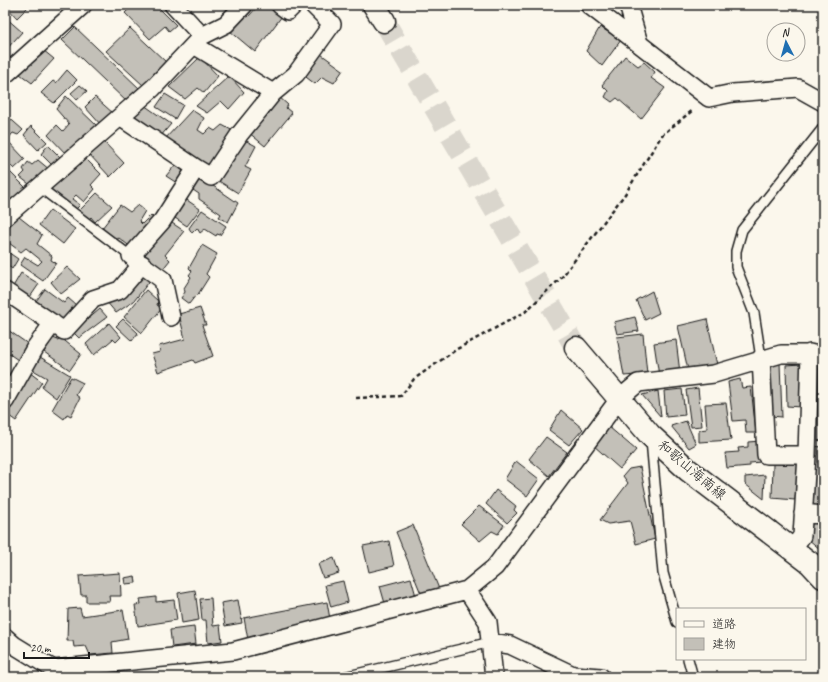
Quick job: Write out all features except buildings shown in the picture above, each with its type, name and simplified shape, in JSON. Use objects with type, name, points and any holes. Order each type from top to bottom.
[{"type":"main road","name":"和歌山海南線","points":[[576,348],[650,435],[688,470],[810,563],[823,577]]},
{"type":"street","points":[[5,75],[83,5]]},
{"type":"street","points":[[173,5],[198,41],[273,93]]},
{"type":"street","points":[[5,217],[38,186],[153,88],[198,41],[226,24],[244,5]]},
{"type":"street","points":[[280,5],[288,11],[294,5]]},
{"type":"street","points":[[120,117],[211,177],[239,135],[273,93],[296,74],[332,24],[313,5]]},
{"type":"street","points":[[589,5],[709,98],[733,93],[798,88],[823,102]]},
{"type":"street","points":[[628,5],[639,43]]},
{"type":"street","points":[[5,291],[64,331],[93,299],[120,290],[136,259],[162,222],[196,168]]},
{"type":"street","points":[[136,259],[163,280],[171,317]]},
{"type":"street","points":[[5,401],[35,348],[53,323]]},
{"type":"street","points":[[5,637],[52,673],[233,651],[467,590],[495,567],[619,399],[638,383],[714,374],[761,358],[781,354],[816,353],[802,536],[792,549]]},
{"type":"street","points":[[761,358],[766,455],[807,455]]},
{"type":"street","points":[[803,513],[823,515]]},
{"type":"street","points":[[467,590],[488,622],[494,677]]},
{"type":"street","points":[[491,642],[510,645],[573,675],[601,677]]},
{"type":"lane","points":[[761,358],[754,313],[736,267],[736,251],[742,230],[823,128]]},
{"type":"lane","points":[[38,186],[136,259]]},
{"type":"lane","points":[[650,435],[663,573],[676,618]]},
{"type":"lane","points":[[344,677],[491,642]]},
{"type":"lane","points":[[688,660],[693,677]]},
{"type":"path","points":[[356,398],[401,396],[414,379],[457,349],[525,312],[562,277],[625,194],[662,135],[709,98]]},
{"type":"tunnel","points":[[384,21],[576,348]]}]
